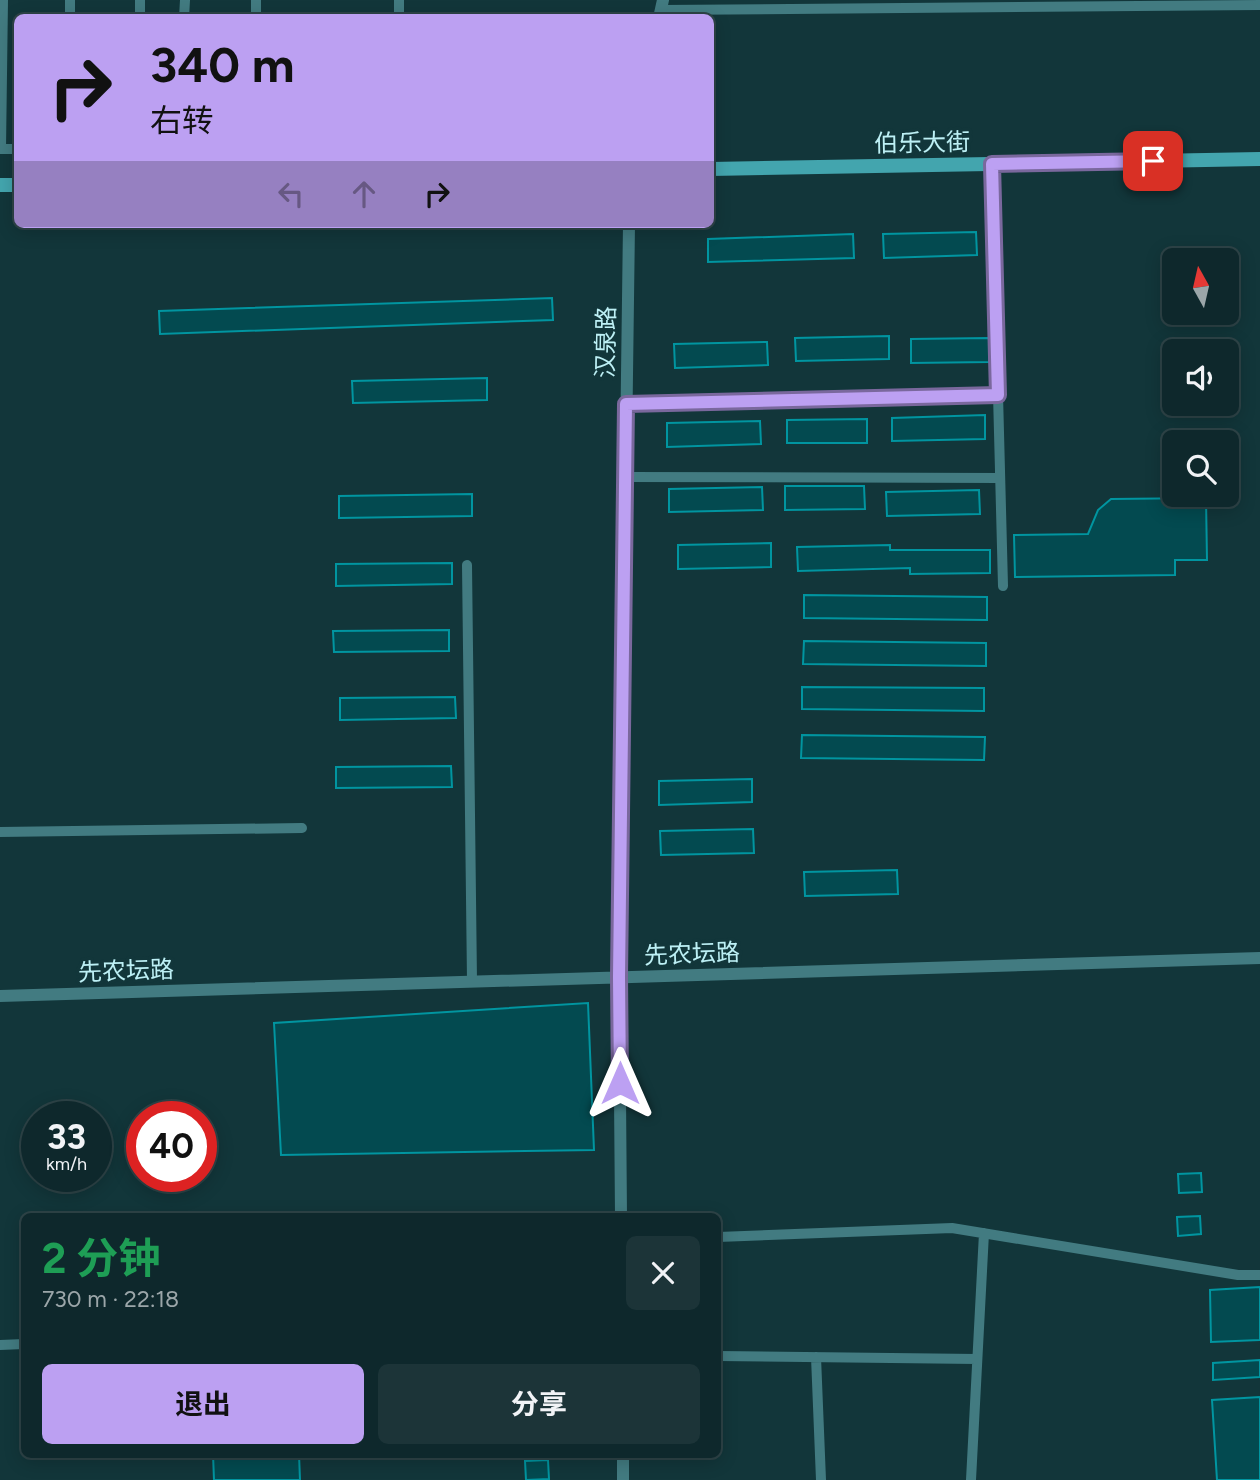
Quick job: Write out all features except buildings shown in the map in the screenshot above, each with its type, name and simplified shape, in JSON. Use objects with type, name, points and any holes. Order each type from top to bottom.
[{"type":"main road","name":"伯乐大街","points":[[714,169],[1260,159]]},
{"type":"street","points":[[1,149],[3,0]]},
{"type":"street","points":[[661,9],[1214,3],[1260,5]]},
{"type":"street","points":[[992,164],[1003,586]]},
{"type":"street","name":"汉泉路","points":[[621,1213],[619,977],[629,228]]},
{"type":"street","points":[[626,404],[998,395]]},
{"type":"street","points":[[625,477],[1000,478]]},
{"type":"street","points":[[467,565],[472,981]]},
{"type":"street","points":[[0,831],[302,828]]},
{"type":"street","name":"先农坛路","points":[[0,996],[1260,958]]},
{"type":"street","points":[[721,1237],[952,1228],[1238,1275],[1260,1275]]},
{"type":"street","points":[[971,1480],[984,1233]]},
{"type":"street","points":[[0,1345],[21,1344]]},
{"type":"street","points":[[721,1356],[977,1359]]},
{"type":"street","points":[[816,1357],[821,1480]]},
{"type":"street","points":[[623,1458],[623,1480]]},
{"type":"route","points":[[620,1083],[626,404],[998,395],[992,164],[1153,161]]}]
